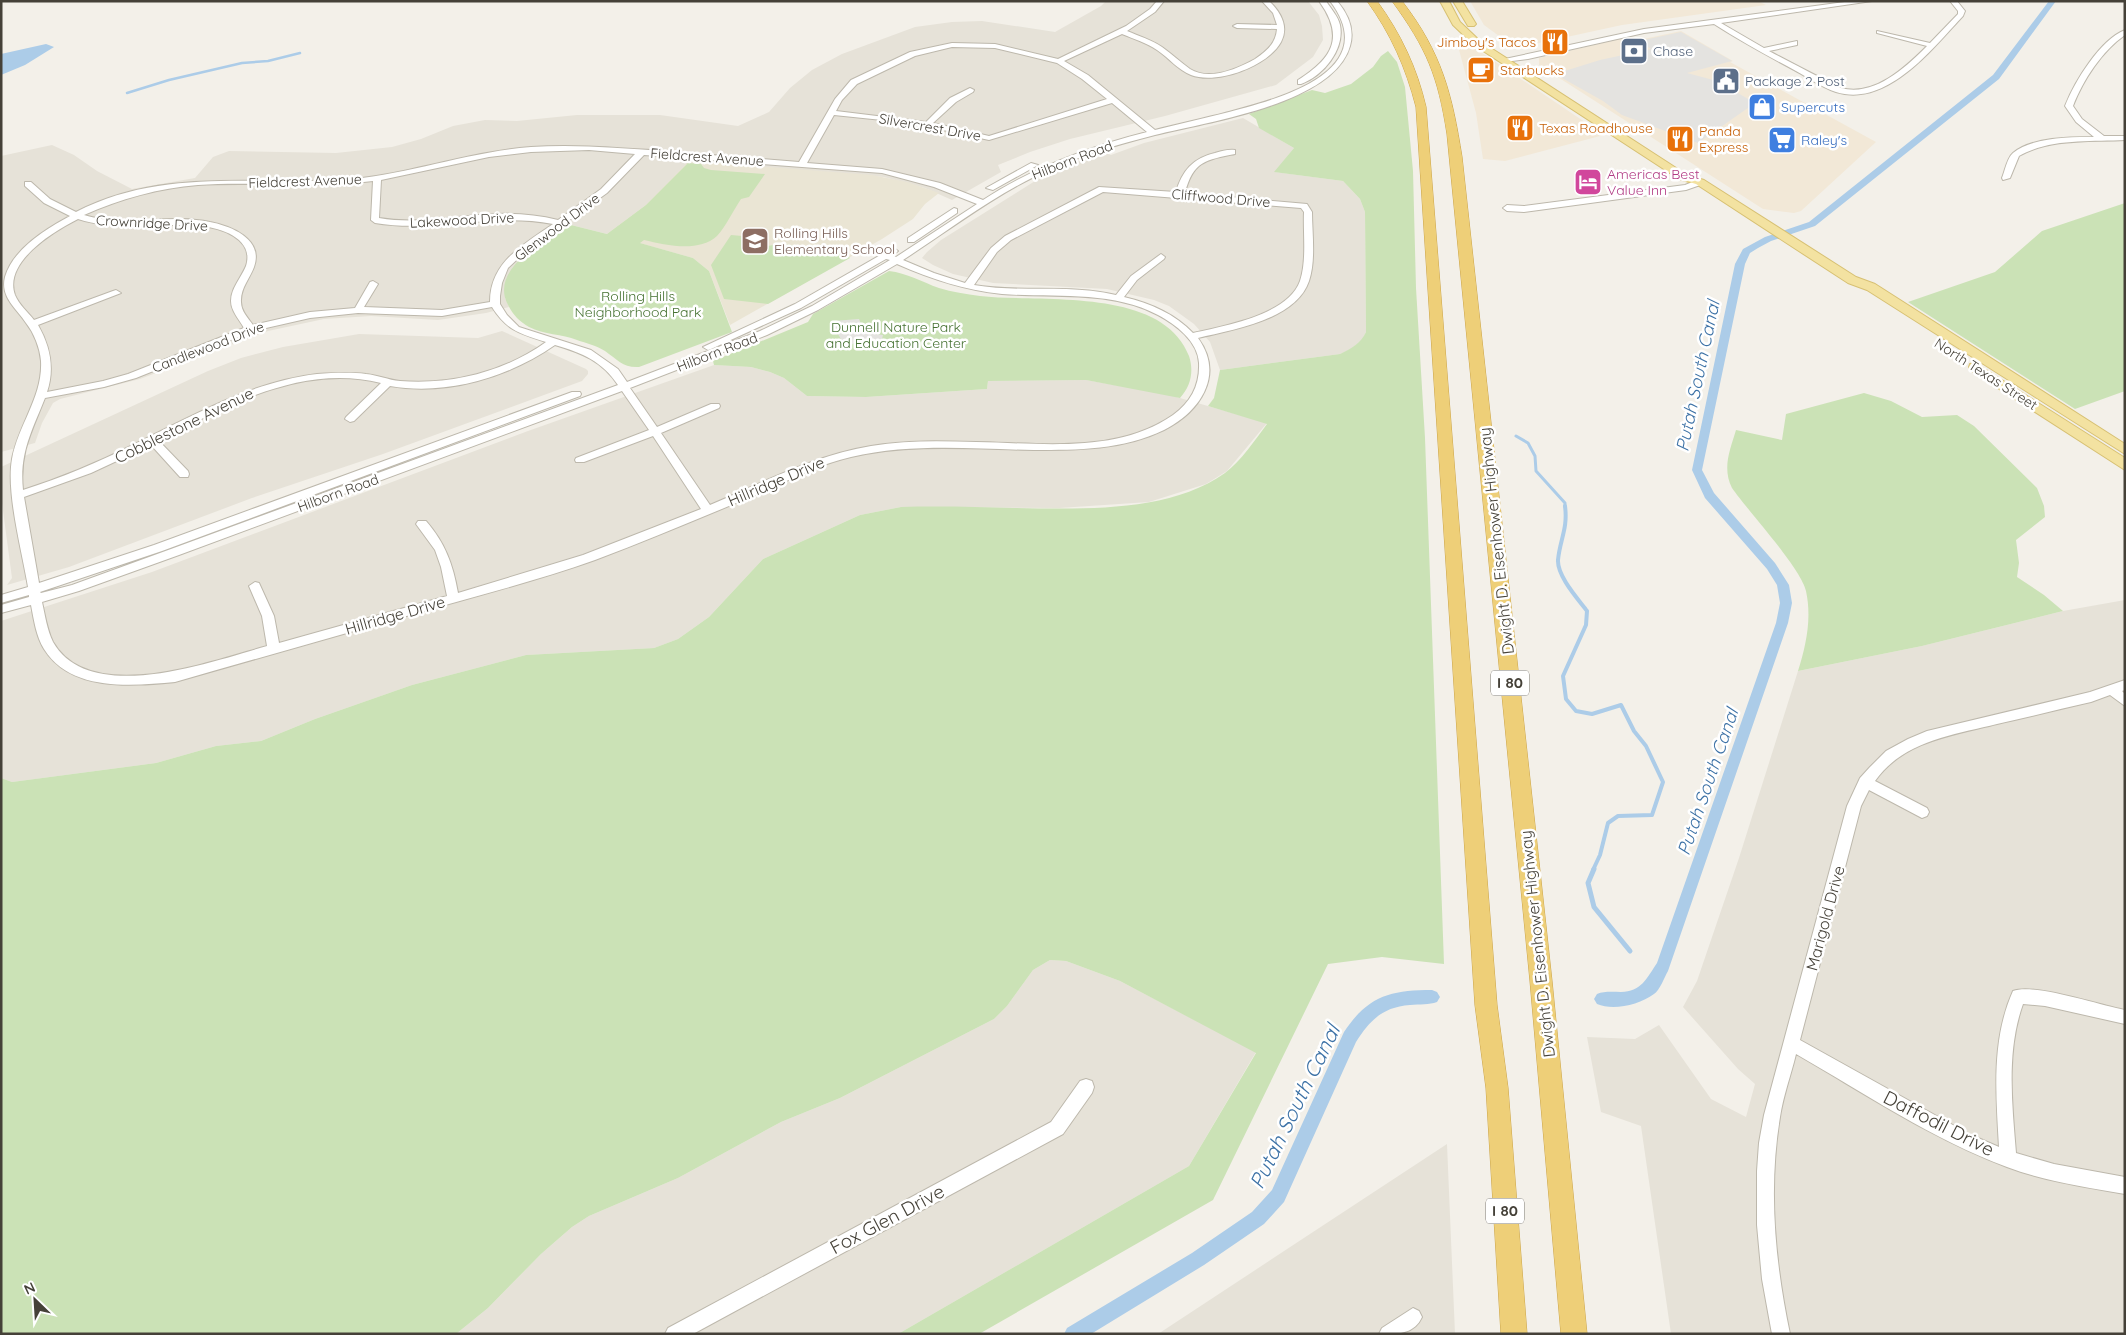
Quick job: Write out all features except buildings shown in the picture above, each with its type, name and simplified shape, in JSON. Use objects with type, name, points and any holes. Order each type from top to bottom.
[{"type":"highway","name":"I 80","points":[[1372,1],[1389,24],[1402,48],[1414,79],[1421,107],[1486,1005],[1497,1088],[1514,1334]]},
{"type":"highway","name":"Dwight D. Eisenhower Highway","points":[[1397,1],[1422,37],[1436,64],[1448,101],[1456,157],[1541,981],[1574,1334]]},
{"type":"highway","points":[[1411,1],[1423,22],[1422,37]]},
{"type":"main road","name":"North Texas Street","points":[[1444,1],[1451,16],[1466,33],[1504,60],[1683,177],[1700,182],[1852,280],[1871,286],[2125,450]]},
{"type":"main road","name":"North Texas Street","points":[[1457,1],[1464,16],[1478,32],[1695,174],[1700,182]]},
{"type":"main road","name":"North Texas Street","points":[[1852,280],[1858,291],[2125,465]]},
{"type":"street","points":[[1059,61],[1120,31],[1153,12],[1161,1]]},
{"type":"street","points":[[1120,31],[1151,43],[1194,74],[1203,78],[1247,66],[1261,58],[1277,44],[1280,20],[1275,11],[1265,1]]},
{"type":"street","name":"Hilborn Road","points":[[1,609],[36,594],[167,546],[209,528],[622,383],[717,344],[775,317],[891,258],[1026,178],[1086,151],[1150,130],[1271,95],[1290,87],[1313,74],[1332,55],[1337,40],[1336,21],[1322,1]]},
{"type":"street","name":"Hilborn Road","points":[[891,258],[973,199],[1039,162],[1079,147],[1280,100],[1299,92],[1323,78],[1343,58],[1350,41],[1347,21],[1333,1]]},
{"type":"street","points":[[1515,58],[1520,52],[1604,33],[1825,1]]},
{"type":"street","points":[[1504,60],[1528,58],[1638,33],[1869,1]]},
{"type":"street","points":[[1708,17],[1763,50],[1848,94],[1870,89],[1893,79],[1909,67],[1960,15],[1962,11],[1953,1]]},
{"type":"street","points":[[1237,26],[1280,27]]},
{"type":"street","points":[[1880,32],[1931,45]]},
{"type":"street","points":[[2103,139],[2076,118],[2069,106],[2074,93],[2107,44],[2125,32]]},
{"type":"street","points":[[1763,50],[1794,43]]},
{"type":"street","points":[[802,164],[844,90],[854,82],[893,62],[937,48],[972,44],[994,46],[1059,61],[1085,77],[1150,130]]},
{"type":"street","points":[[928,124],[953,100],[970,90]]},
{"type":"street","name":"Silvercrest Drive","points":[[832,113],[887,117],[989,138],[1113,100]]},
{"type":"street","points":[[2006,178],[2011,161],[2022,150],[2045,143],[2125,138]]},
{"type":"street","name":"Fieldcrest Avenue","points":[[36,594],[16,482],[17,460],[22,438],[41,396],[46,365],[42,342],[32,324],[11,297],[8,286],[11,272],[22,256],[38,240],[78,215],[122,198],[150,190],[190,184],[327,184],[377,178],[471,158],[527,150],[588,148],[860,168],[890,172],[937,185],[983,203]]},
{"type":"street","name":"Glenwood Drive","points":[[496,304],[497,282],[504,266],[522,250],[604,191],[642,152]]},
{"type":"street","points":[[1180,194],[1188,171],[1197,162],[1209,155],[1232,152]]},
{"type":"street","name":"Lakewood Drive","points":[[377,178],[375,220],[424,224],[512,216],[560,223]]},
{"type":"street","points":[[1507,208],[1524,209],[1686,188],[1700,182]]},
{"type":"street","name":"Crownridge Drive","points":[[28,184],[35,193],[50,202],[78,215],[97,221],[124,224],[189,221],[225,229],[243,238],[250,248],[252,257],[249,269],[238,289],[236,301],[239,314],[250,329]]},
{"type":"street","name":"Cliffwood Drive","points":[[968,286],[994,250],[1008,238],[1102,188],[1304,206],[1308,212],[1304,282],[1294,298],[1282,308],[1260,318],[1192,336]]},
{"type":"street","points":[[1119,298],[1134,278],[1161,257]]},
{"type":"street","name":"Hillridge Drive","points":[[36,594],[48,645],[61,662],[83,672],[107,679],[135,681],[175,677],[274,650],[587,558],[835,457],[866,449],[905,445],[1086,446],[1121,442],[1149,434],[1173,421],[1193,404],[1200,393],[1204,369],[1203,355],[1192,336],[1172,318],[1152,308],[1119,298],[990,290],[968,286],[937,278],[891,258]]},
{"type":"street","points":[[358,310],[373,284]]},
{"type":"street","points":[[32,324],[116,294]]},
{"type":"street","points":[[496,304],[503,317],[516,329],[588,352],[606,363],[622,383],[708,510]]},
{"type":"street","name":"Candlewood Drive","points":[[41,396],[104,384],[132,376],[250,329],[310,315],[358,310],[442,313],[496,304]]},
{"type":"street","name":"Cobblestone Avenue","points":[[19,496],[82,474],[233,400],[284,382],[310,377],[344,375],[369,377],[388,382],[450,383],[505,369],[533,356],[554,341]]},
{"type":"street","points":[[350,419],[388,382]]},
{"type":"street","points":[[580,460],[656,432],[715,406]]},
{"type":"street","points":[[152,440],[184,474]]},
{"type":"street","points":[[422,524],[436,540],[446,559],[454,598]]},
{"type":"street","points":[[255,586],[265,606],[273,636],[274,650]]},
{"type":"street","name":"Hilborn Road","points":[[1,599],[36,594]]},
{"type":"street","points":[[2119,688],[2125,701]]},
{"type":"street","name":"Marigold Drive","points":[[1781,1334],[1766,1246],[1763,1196],[1766,1150],[1772,1115],[1854,806],[1865,782],[1882,761],[1902,746],[1927,736],[2119,688]]},
{"type":"street","points":[[1865,782],[1922,812]]},
{"type":"street","points":[[2008,1159],[2004,1064],[2011,1010],[2018,996],[2034,997],[2074,1007],[2125,1016]]},
{"type":"street","name":"Daffodil Drive","points":[[1791,1043],[1963,1140],[2008,1159],[2054,1172],[2125,1186]]},
{"type":"street","name":"Fox Glen Drive","points":[[674,1334],[1057,1128],[1086,1087]]},
{"type":"street","points":[[1388,1334],[1413,1317]]},
{"type":"shaded area","points":[[1106,1],[1308,1],[1319,15],[1323,40],[1313,57],[1276,85],[1165,116],[1070,139],[1030,152],[998,165],[1001,172],[952,200],[925,188],[884,177],[690,161],[646,205],[607,234],[567,224],[532,249],[520,259],[505,298],[509,307],[486,313],[438,320],[371,316],[324,319],[268,331],[140,379],[60,399],[53,403],[42,423],[35,443],[1,452],[1,156],[52,145],[74,155],[97,171],[132,189],[195,178],[213,157],[229,151],[336,153],[392,147],[421,139],[453,126],[485,120],[517,121],[577,115],[660,115],[738,126],[769,112],[790,88],[812,70],[842,54],[915,27],[952,22],[982,21],[1055,32],[1101,6]]},
{"type":"shaded area","points":[[1470,1],[1758,1],[1766,5],[1622,25],[1514,47],[1484,25]]},
{"type":"shaded area","points":[[1681,31],[1733,61],[1730,62],[1876,142],[1801,211],[1794,213],[1763,209],[1539,65],[1539,58],[1632,36],[1639,40]]},
{"type":"shaded area","points":[[1681,32],[1732,61],[1687,73],[1717,81],[1755,103],[1698,143],[1622,115],[1603,101],[1555,74],[1600,60],[1651,49],[1639,41]]},
{"type":"shaded area","points":[[1469,44],[1604,135],[1505,161],[1483,159],[1476,113],[1458,46]]},
{"type":"shaded area","points":[[1243,118],[1294,148],[1275,172],[1343,181],[1360,199],[1365,212],[1366,332],[1363,339],[1350,350],[1340,354],[1220,370],[1210,342],[1194,324],[1169,306],[1154,300],[1107,289],[993,283],[953,274],[922,258],[941,240],[1043,176],[1105,153],[1111,155],[1144,143]]},
{"type":"shaded area","name":"Rolling Hills Elementary School","points":[[689,161],[872,175],[907,182],[939,193],[925,204],[913,219],[882,239],[730,325],[709,271],[693,258],[607,234],[646,205]]},
{"type":"shaded area","points":[[859,319],[863,329],[883,335],[879,351],[862,349],[865,344],[858,341],[851,345],[841,339],[833,326],[833,321]]},
{"type":"shaded area","points":[[502,331],[586,369],[588,374],[582,381],[383,454],[252,498],[69,567],[7,585],[12,578],[2,503],[1,467],[208,371],[241,358],[283,347],[359,334],[478,338]]},
{"type":"shaded area","points":[[714,365],[751,367],[770,372],[784,378],[807,396],[866,397],[987,389],[988,381],[1086,380],[1166,394],[1267,423],[1227,471],[1206,484],[1149,502],[1059,508],[901,507],[860,515],[763,559],[709,617],[678,639],[654,648],[526,655],[412,685],[315,719],[261,741],[216,746],[156,763],[12,782],[1,778],[1,621],[152,572],[528,431]]},
{"type":"shaded area","points":[[2125,600],[2125,1334],[1671,1334],[1641,1126],[1601,1112],[1587,1037],[1635,1039],[1659,1025],[1711,1099],[1746,1117],[1755,1084],[1738,1069],[1683,1007],[1697,981],[1739,858],[1798,671],[1922,646],[2063,611]]},
{"type":"shaded area","points":[[1050,960],[1066,961],[1120,981],[1256,1052],[1189,1166],[898,1334],[456,1334],[488,1308],[541,1254],[572,1227],[589,1216],[678,1178],[781,1122],[840,1098],[994,1019],[1007,1006],[1033,970]]},
{"type":"shaded area","points":[[1447,1144],[1455,1334],[1158,1334]]},
{"type":"green space","points":[[1388,51],[1397,62],[1405,87],[1413,171],[1416,288],[1425,438],[1444,964],[1382,957],[1328,964],[1213,1200],[979,1334],[898,1334],[1189,1166],[1256,1053],[1120,981],[1066,961],[1050,960],[1033,970],[1007,1006],[994,1019],[840,1098],[781,1122],[678,1178],[589,1216],[572,1227],[541,1254],[488,1308],[456,1334],[1,1334],[1,778],[12,782],[156,763],[216,746],[261,741],[315,719],[412,685],[526,655],[654,648],[678,639],[709,617],[763,559],[860,515],[901,507],[1068,509],[1124,506],[1151,502],[1203,486],[1225,473],[1237,463],[1267,424],[1208,406],[1214,398],[1220,370],[1340,354],[1355,345],[1366,332],[1365,212],[1360,199],[1343,181],[1274,172],[1294,148],[1259,128],[1256,119],[1249,114],[1312,90],[1325,93],[1351,84],[1373,67],[1381,56]]},
{"type":"green space","name":"Rolling Hills Neighborhood Park","points":[[688,163],[701,164],[704,168],[711,170],[765,174],[749,197],[741,199],[720,233],[709,241],[701,245],[691,246],[644,240],[640,243],[693,258],[709,271],[732,332],[639,367],[633,367],[621,363],[595,346],[571,338],[535,330],[514,315],[508,305],[504,292],[506,280],[512,268],[521,258],[567,224],[607,234],[646,205]]},
{"type":"green space","points":[[2125,203],[2125,391],[2075,409],[1908,302],[1995,272],[2042,231]]},
{"type":"green space","points":[[731,235],[753,237],[747,247],[759,248],[778,244],[832,248],[839,250],[850,258],[768,304],[724,299],[711,265]]},
{"type":"green space","name":"Dunnell Nature Park and Education Center","points":[[889,271],[959,293],[1005,298],[1096,302],[1127,308],[1153,318],[1175,334],[1189,356],[1191,373],[1189,383],[1180,398],[1086,380],[988,381],[987,389],[866,397],[807,396],[784,378],[770,372],[751,367],[714,365],[713,361],[808,322],[813,314]]},
{"type":"green space","points":[[1864,393],[1891,401],[1922,417],[1957,415],[1974,426],[2037,488],[2044,506],[2045,517],[2016,540],[2019,563],[2017,577],[2044,595],[2063,611],[1922,646],[1798,671],[1808,622],[1806,591],[1795,568],[1785,554],[1732,488],[1727,466],[1729,452],[1736,430],[1782,440],[1786,414]]},
{"type":"water","points":[[46,44],[54,47],[25,65],[1,75],[1,54]]},
{"type":"waterway","name":"Putah South Canal","points":[[1602,999],[1627,999],[1649,989],[1663,966],[1782,623],[1786,603],[1783,585],[1771,566],[1709,495],[1697,470],[1740,264],[1746,251],[1768,239],[1812,224],[1996,77],[2053,1]]},
{"type":"waterway","points":[[127,93],[169,80],[242,63],[268,61],[300,53]]},
{"type":"waterway","points":[[1516,436],[1528,443],[1535,456],[1536,471],[1565,503],[1565,506]]},
{"type":"waterway","points":[[1565,506],[1565,528],[1559,553],[1559,566],[1569,587],[1587,611],[1586,625],[1563,676],[1566,699],[1576,711],[1592,714],[1621,705],[1634,731],[1646,746],[1663,782],[1652,815],[1618,816],[1608,823],[1600,855],[1593,870]]},
{"type":"waterway","points":[[1594,869],[1588,883],[1594,907],[1630,951]]},
{"type":"waterway","name":"Putah South Canal","points":[[1073,1334],[1198,1259],[1258,1218],[1278,1196],[1350,1037],[1358,1025],[1366,1015],[1384,1003],[1405,998],[1432,997]]},
{"type":"place","name":"Jimboy's Tacos","points":[[1555,42]]},
{"type":"place","name":"Chase","points":[[1634,51]]},
{"type":"place","name":"Starbucks","points":[[1481,70]]},
{"type":"place","name":"Package 2 Post","points":[[1726,81]]},
{"type":"place","name":"Supercuts","points":[[1762,107]]},
{"type":"place","name":"Texas Roadhouse","points":[[1520,128]]},
{"type":"place","name":"Panda Express","points":[[1680,139]]},
{"type":"place","name":"Raley's","points":[[1782,140]]},
{"type":"place","name":"Americas Best Value Inn","points":[[1588,182]]},
{"type":"place","name":"Rolling Hills Elementary School","points":[[755,241]]}]
